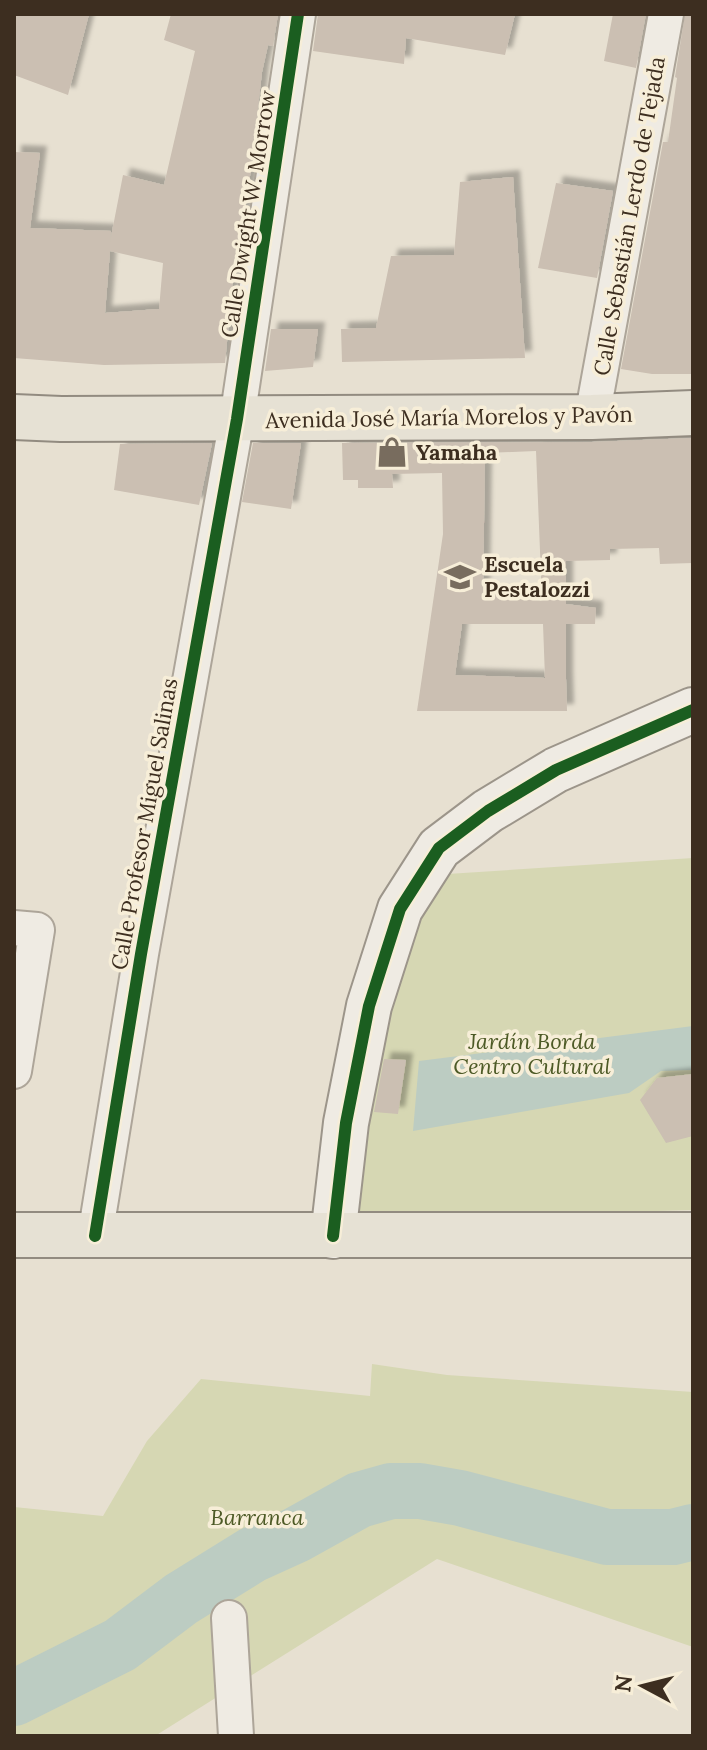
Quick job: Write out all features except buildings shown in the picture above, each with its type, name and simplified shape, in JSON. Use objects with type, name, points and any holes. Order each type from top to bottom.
[{"type":"main road","name":"Avenida José María Morelos y Pavón","points":[[14,417],[592,417],[693,413]]},
{"type":"main road","points":[[14,1235],[693,1235]]},
{"type":"street","name":"Calle Dwight W. Morrow","points":[[237,419],[298,14]]},
{"type":"street","name":"Calle Sebastián Lerdo de Tejada","points":[[592,417],[666,14]]},
{"type":"street","name":"Calle Profesor Miguel Salinas","points":[[95,1236],[141,954],[237,419]]},
{"type":"street","points":[[333,1236],[346,1123],[369,1006],[400,909],[439,848],[488,811],[556,770],[693,710]]},
{"type":"street","points":[[14,928],[37,930],[14,1071]]},
{"type":"street","points":[[229,1618],[236,1736]]},
{"type":"green space","name":"Jardín Borda Centro Cultural","points":[[693,858],[693,1210],[339,1220],[368,1040],[432,875]]},
{"type":"green space","name":"Barranca","points":[[372,1364],[447,1375],[693,1392],[693,1647],[437,1559],[155,1736],[14,1736],[14,1507],[103,1516],[147,1441],[201,1379],[370,1396]]},
{"type":"shaded area","points":[[693,1026],[693,1070],[661,1071],[629,1093],[413,1131],[419,1061]]},
{"type":"waterway","points":[[14,1698],[120,1645],[181,1599],[252,1555],[359,1500],[391,1491],[420,1491],[460,1498],[607,1537],[673,1537],[693,1532]]},
{"type":"cycle path","points":[[95,1236],[141,954],[237,419],[298,14]]},
{"type":"cycle path","points":[[333,1236],[346,1123],[369,1006],[400,909],[439,848],[488,811],[556,770],[693,710]]},
{"type":"place","name":"Yamaha","points":[[392,452]]},
{"type":"place","name":"Escuela Pestalozzi","points":[[460,577]]}]
